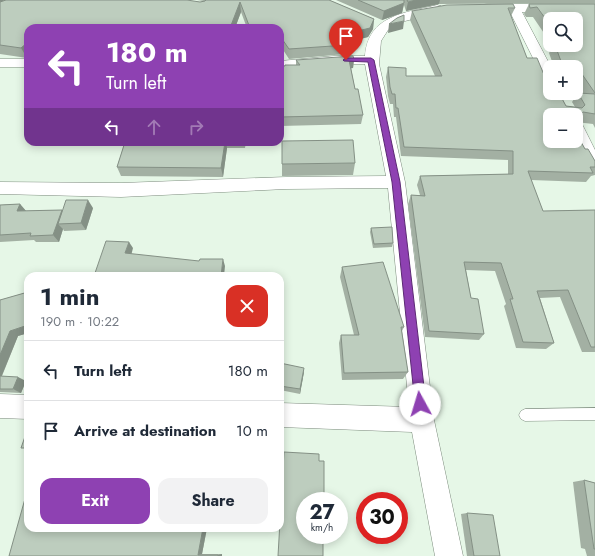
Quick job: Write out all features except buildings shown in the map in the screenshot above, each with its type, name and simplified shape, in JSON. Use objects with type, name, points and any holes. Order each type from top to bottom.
[{"type":"street","points":[[514,8],[543,64]]},
{"type":"street","points":[[449,556],[422,420],[396,182],[371,60],[376,24],[439,9],[595,8]]},
{"type":"street","points":[[284,65],[334,60],[371,60]]},
{"type":"street","points":[[0,63],[24,63]]},
{"type":"street","points":[[583,142],[595,166]]},
{"type":"street","points":[[0,188],[121,190],[286,183],[396,182]]},
{"type":"street","points":[[0,406],[24,406]]},
{"type":"street","points":[[284,415],[422,420]]},
{"type":"lane","points":[[525,415],[595,414]]},
{"type":"route","points":[[346,60],[371,60],[396,182],[420,404]]}]
